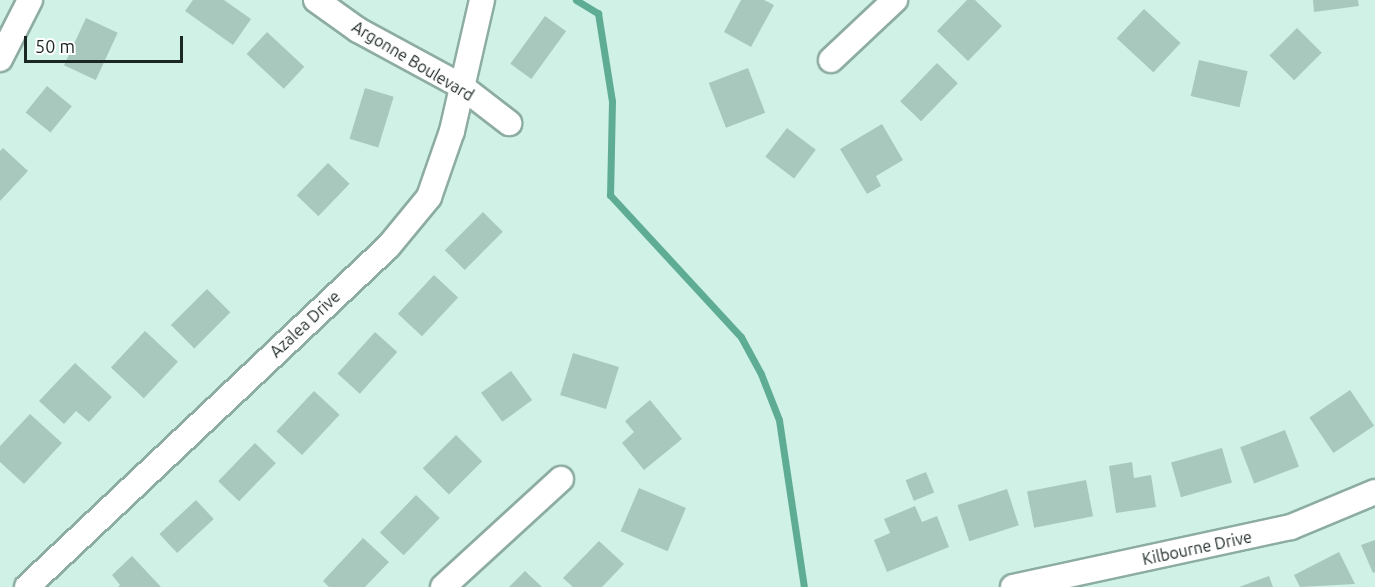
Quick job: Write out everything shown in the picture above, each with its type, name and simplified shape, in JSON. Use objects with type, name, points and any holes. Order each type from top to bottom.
[{"type":"street","points":[[0,59],[30,0]]},
{"type":"street","name":"Argonne Boulevard","points":[[316,0],[358,30],[461,86],[509,123]]},
{"type":"street","name":"Azalea Drive","points":[[27,587],[388,247],[429,196],[452,131],[482,0]]},
{"type":"street","points":[[831,60],[896,0]]},
{"type":"street","points":[[442,587],[561,479]]},
{"type":"street","name":"Kilbourne Drive","points":[[1013,587],[1291,526],[1375,492]]},
{"type":"building","points":[[193,0],[224,0],[251,19],[233,45],[185,11]]},
{"type":"building","points":[[741,0],[764,0],[774,5],[751,47],[724,32]]},
{"type":"building","points":[[967,0],[975,0],[1002,26],[968,61],[937,31]]},
{"type":"building","points":[[1313,0],[1358,0],[1359,6],[1314,12]]},
{"type":"building","points":[[1144,9],[1181,43],[1153,72],[1117,38]]},
{"type":"building","points":[[545,16],[566,31],[531,79],[510,64]]},
{"type":"building","points":[[86,18],[118,33],[96,80],[64,65]]},
{"type":"building","points":[[1297,28],[1322,53],[1294,80],[1269,56]]},
{"type":"building","points":[[267,32],[304,67],[284,89],[247,54]]},
{"type":"building","points":[[1199,60],[1248,71],[1239,107],[1191,96]]},
{"type":"building","points":[[937,63],[958,83],[921,121],[900,101]]},
{"type":"building","points":[[748,68],[765,113],[726,128],[709,83]]},
{"type":"building","points":[[47,86],[72,106],[50,133],[26,112]]},
{"type":"building","points":[[365,88],[394,97],[378,147],[350,139]]},
{"type":"building","points":[[882,124],[903,160],[876,176],[881,186],[867,194],[840,149]]},
{"type":"building","points":[[787,128],[816,150],[794,178],[765,157]]},
{"type":"building","points":[[3,148],[28,171],[0,201],[0,151]]},
{"type":"building","points":[[328,163],[350,184],[318,216],[297,195]]},
{"type":"building","points":[[483,212],[503,232],[465,270],[445,250]]},
{"type":"building","points":[[434,275],[458,298],[422,336],[398,314]]},
{"type":"building","points":[[207,289],[230,312],[194,348],[171,325]]},
{"type":"building","points":[[145,331],[178,362],[144,398],[111,368]]},
{"type":"building","points":[[375,332],[397,352],[360,394],[338,374]]},
{"type":"building","points":[[573,353],[619,367],[606,409],[560,395]]},
{"type":"building","points":[[75,363],[112,397],[89,422],[76,411],[64,424],[39,401]]},
{"type":"building","points":[[511,371],[532,400],[502,422],[481,393]]},
{"type":"building","points":[[1350,390],[1374,426],[1333,453],[1309,417]]},
{"type":"building","points":[[314,391],[340,415],[302,455],[276,431]]},
{"type":"building","points":[[650,400],[682,439],[644,470],[622,443],[634,432],[625,421]]},
{"type":"building","points":[[30,414],[62,443],[24,484],[0,462],[0,446]]},
{"type":"building","points":[[1285,430],[1299,466],[1254,484],[1240,447]]},
{"type":"building","points":[[456,435],[482,461],[449,494],[423,468]]},
{"type":"building","points":[[255,443],[276,463],[239,501],[218,481]]},
{"type":"building","points":[[1222,448],[1232,483],[1181,497],[1171,463]]},
{"type":"building","points":[[1132,462],[1134,478],[1151,475],[1156,507],[1116,513],[1109,466]]},
{"type":"building","points":[[926,472],[934,492],[914,501],[906,480]]},
{"type":"building","points":[[1086,480],[1093,516],[1034,528],[1027,491]]},
{"type":"building","points":[[639,488],[686,508],[668,551],[621,531]]},
{"type":"building","points":[[1007,489],[1019,525],[969,541],[958,505]]},
{"type":"building","points":[[416,495],[440,518],[404,555],[380,532]]},
{"type":"building","points":[[196,500],[214,519],[177,553],[159,534]]},
{"type":"building","points":[[915,506],[922,522],[937,516],[949,547],[887,572],[874,540],[890,533],[884,519]]},
{"type":"building","points":[[363,538],[389,562],[365,587],[329,587],[323,581]]},
{"type":"building","points":[[1375,540],[1375,572],[1373,573],[1361,545]]},
{"type":"building","points":[[599,541],[624,564],[602,587],[573,587],[563,578]]},
{"type":"building","points":[[1339,552],[1355,584],[1300,587],[1294,575]]},
{"type":"building","points":[[132,556],[161,587],[118,587],[120,585],[112,575]]},
{"type":"building","points":[[525,571],[542,587],[509,587]]},
{"type":"building","points":[[1269,576],[1273,587],[1239,587]]},
{"type":"waterway","points":[[576,0],[598,13],[612,101],[610,195],[741,337],[761,374],[779,420],[804,587]]}]
